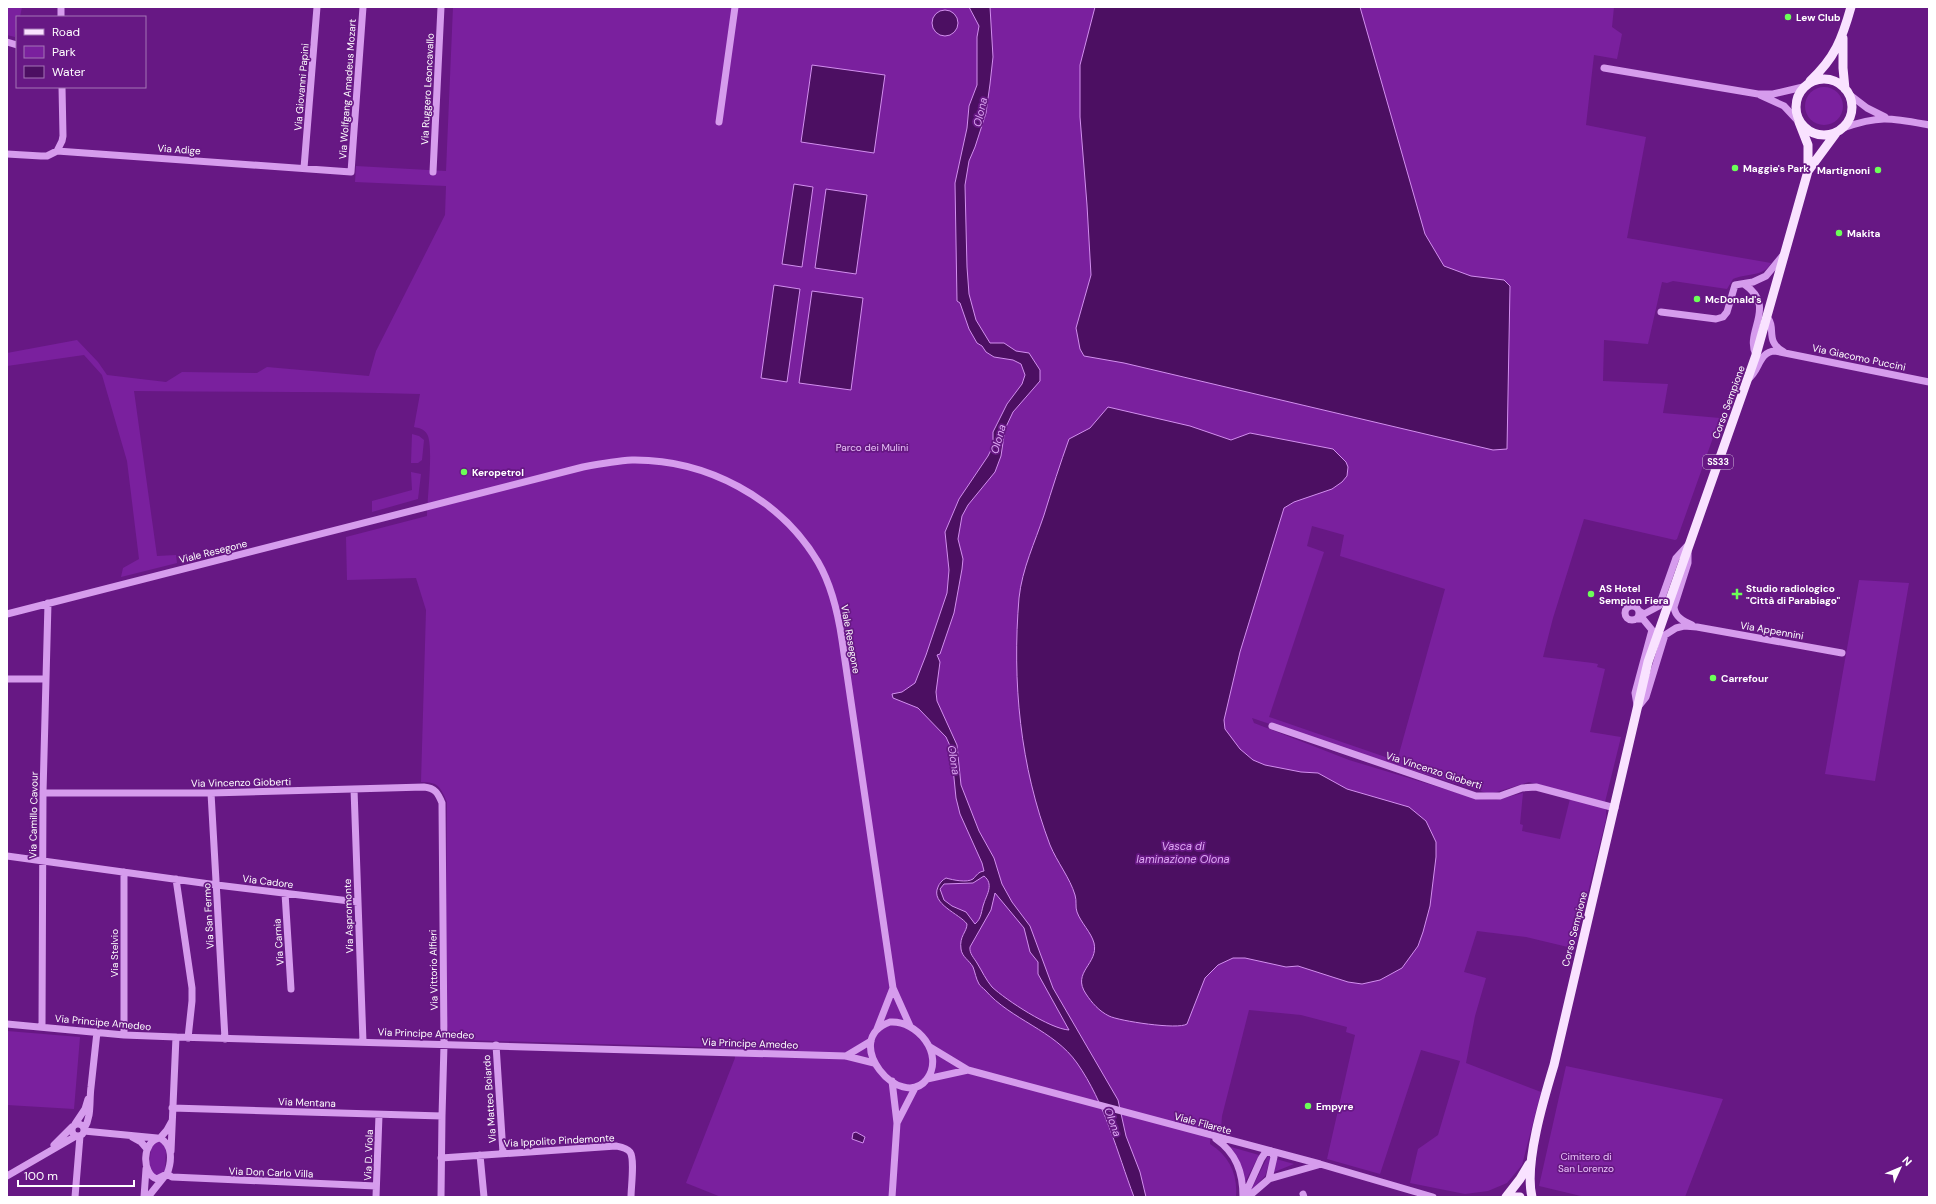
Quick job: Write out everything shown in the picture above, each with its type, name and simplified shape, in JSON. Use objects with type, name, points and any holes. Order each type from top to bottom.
[{"type":"main road","name":"SS33","points":[[1799,122],[1795,108],[1798,93],[1827,63],[1843,36],[1851,7]]},
{"type":"main road","name":"SS33","points":[[1839,131],[1849,120],[1852,112],[1843,68],[1843,36]]},
{"type":"main road","points":[[1806,85],[1824,78],[1832,80],[1848,92]]},
{"type":"main road","points":[[1799,122],[1804,128],[1817,135],[1826,136],[1839,131]]},
{"type":"main road","name":"Corso Sempione","points":[[1506,1197],[1527,1169],[1532,1156],[1648,662],[1687,546],[1756,355],[1808,171],[1808,145],[1799,122]]},
{"type":"main road","name":"Corso Sempione","points":[[1808,171],[1839,131]]},
{"type":"main road","name":"Corso Sempione","points":[[1532,1156],[1530,1177],[1532,1197]]},
{"type":"main road","points":[[1506,1197],[1520,1197]]},
{"type":"street","name":"Via Giovanni Papini","points":[[304,168],[317,7]]},
{"type":"street","name":"Via Wolfgang Amadeus Mozart","points":[[351,172],[363,7]]},
{"type":"street","name":"Via Ruggero Leoncavallo","points":[[433,172],[441,7]]},
{"type":"street","points":[[719,122],[735,7]]},
{"type":"street","points":[[1604,68],[1758,94],[1773,94],[1806,85]]},
{"type":"street","points":[[57,151],[63,136],[62,88]]},
{"type":"street","points":[[1848,92],[1867,108],[1889,118],[1929,125]]},
{"type":"street","points":[[1758,94],[1784,106],[1799,122]]},
{"type":"street","points":[[1839,131],[1865,121],[1889,118]]},
{"type":"street","name":"Via Adige","points":[[7,154],[47,156],[57,151],[351,172]]},
{"type":"street","name":"Corso Sempione","points":[[1661,312],[1720,318],[1723,317],[1727,312],[1733,286],[1737,284],[1754,282],[1766,276],[1785,254]]},
{"type":"street","name":"Corso Sempione","points":[[1744,284],[1754,293],[1759,303],[1760,312],[1754,345],[1756,355]]},
{"type":"street","points":[[1767,318],[1771,323],[1773,342],[1784,352]]},
{"type":"street","name":"Via Giacomo Puccini","points":[[1748,379],[1755,373],[1765,353],[1771,351],[1784,352],[1929,382]]},
{"type":"street","name":"Viale Resegone","points":[[7,614],[583,467],[631,460],[655,462],[679,465],[723,479],[763,501],[794,529],[819,563],[832,594],[839,620],[893,988],[910,1026]]},
{"type":"street","name":"Corso Sempione","points":[[1637,707],[1635,693],[1652,630],[1643,619],[1631,621],[1627,619],[1624,615],[1625,610],[1628,607],[1633,606],[1644,614],[1659,606],[1676,558],[1687,546]]},
{"type":"street","name":"Via Appennini","points":[[1687,546],[1688,563],[1674,607],[1675,613],[1685,622],[1698,627]]},
{"type":"street","name":"Via Camillo Cavour","points":[[42,1027],[43,793],[48,603]]},
{"type":"street","points":[[1636,619],[1639,616],[1639,611]]},
{"type":"street","name":"Via Appennini","points":[[1637,707],[1646,698],[1665,635],[1676,628],[1684,626],[1698,627],[1842,653]]},
{"type":"street","points":[[7,679],[46,679]]},
{"type":"street","name":"Via Vincenzo Gioberti","points":[[1272,726],[1471,794],[1495,797],[1527,787],[1536,787],[1614,808]]},
{"type":"street","name":"Via Vincenzo Gioberti","points":[[43,793],[211,793],[424,787],[431,788],[438,793]]},
{"type":"street","name":"Via Aspromonte","points":[[354,789],[363,1042]]},
{"type":"street","name":"Via San Fermo","points":[[211,793],[225,1038]]},
{"type":"street","name":"Via Vittorio Alfieri","points":[[438,793],[442,802],[444,1045],[441,1197]]},
{"type":"street","name":"Via Cadore","points":[[7,856],[217,885],[358,902]]},
{"type":"street","name":"Via Stelvio","points":[[124,872],[124,1035]]},
{"type":"street","points":[[176,879],[188,952],[192,988],[188,1038]]},
{"type":"street","name":"Via Carnia","points":[[285,893],[291,989]]},
{"type":"street","points":[[893,988],[871,1041],[870,1049],[874,1064],[892,1081],[904,1088],[915,1088]]},
{"type":"street","points":[[876,1030],[890,1022],[903,1023],[910,1026],[930,1047],[933,1063],[931,1071],[926,1079],[915,1088],[897,1123]]},
{"type":"street","name":"Via Principe Amedeo","points":[[7,1024],[124,1035],[188,1038],[496,1045],[846,1056],[874,1064]]},
{"type":"street","points":[[7,1176],[81,1133],[88,1122],[97,1032]]},
{"type":"street","points":[[148,1197],[165,1175],[171,1151],[176,1037]]},
{"type":"street","points":[[846,1056],[871,1041]]},
{"type":"street","name":"Via Matteo Boiardo","points":[[496,1045],[503,1153]]},
{"type":"street","name":"Viale Filarete","points":[[930,1047],[968,1070],[1320,1164],[1433,1197]]},
{"type":"street","name":"Viale Filarete","points":[[926,1079],[968,1070]]},
{"type":"street","points":[[892,1081],[897,1123],[892,1197]]},
{"type":"street","points":[[47,1152],[74,1126],[85,1109],[91,1089]]},
{"type":"street","name":"Via Mentana","points":[[172,1108],[442,1116]]},
{"type":"street","name":"Via D. Viola","points":[[376,1197],[379,1115]]},
{"type":"street","points":[[144,1197],[148,1149],[153,1140],[168,1130],[172,1121]]},
{"type":"street","points":[[74,1126],[81,1124],[75,1197]]},
{"type":"street","points":[[74,1126],[73,1134],[81,1133],[158,1138],[166,1142],[171,1151]]},
{"type":"street","points":[[131,1136],[142,1142],[148,1149]]},
{"type":"street","points":[[1212,1136],[1227,1147],[1238,1163],[1243,1183],[1244,1197]]},
{"type":"street","name":"Via Ippolito Pindemonte","points":[[442,1158],[616,1146],[626,1149],[632,1157],[631,1197]]},
{"type":"street","points":[[1244,1197],[1261,1159],[1265,1153],[1271,1151],[1274,1157],[1269,1179]]},
{"type":"street","points":[[480,1155],[484,1197]]},
{"type":"street","points":[[1248,1197],[1269,1179],[1320,1164]]},
{"type":"street","name":"Via Don Carlo Villa","points":[[146,1169],[153,1178],[157,1179],[165,1175],[172,1178],[376,1186]]},
{"type":"green space","points":[[7,7],[22,7],[20,16],[16,16],[15,37],[7,35]]},
{"type":"green space","name":"Parco dei Mulini","points":[[453,7],[1614,7],[1612,27],[1622,34],[1617,59],[1594,55],[1586,125],[1646,137],[1627,238],[1771,263],[1764,271],[1733,279],[1727,289],[1673,281],[1667,283],[1662,282],[1648,344],[1604,340],[1603,381],[1668,384],[1663,413],[1720,418],[1677,539],[1675,540],[1584,519],[1553,618],[1543,657],[1593,663],[1598,664],[1597,667],[1605,669],[1590,732],[1621,737],[1605,802],[1529,782],[1490,794],[1366,756],[1252,718],[1254,723],[1349,760],[1478,799],[1496,800],[1523,793],[1520,824],[1523,825],[1522,831],[1560,839],[1570,799],[1604,807],[1606,810],[1606,819],[1575,945],[1572,948],[1526,937],[1477,931],[1464,972],[1486,978],[1475,1016],[1466,1063],[1541,1092],[1522,1165],[1507,1183],[1488,1191],[1465,1194],[1410,1183],[1418,1149],[1438,1135],[1460,1061],[1421,1050],[1380,1174],[1327,1159],[1355,1035],[1346,1032],[1347,1027],[1301,1015],[1249,1010],[1222,1116],[1221,1128],[1211,1125],[1210,1144],[1222,1154],[1231,1166],[1234,1173],[1236,1197],[721,1197],[686,1183],[735,1058],[735,1048],[463,1040],[452,1036],[449,1032],[447,1024],[445,1007],[447,802],[438,786],[431,783],[421,782],[426,610],[416,578],[347,580],[346,537],[427,516],[430,460],[429,440],[424,431],[420,428],[414,427],[420,394],[134,391],[157,556],[176,555],[177,563],[121,577],[123,568],[139,559],[127,461],[102,375],[84,355],[7,366],[7,353],[77,340],[98,362],[107,375],[166,382],[182,372],[257,373],[267,367],[369,376],[376,351],[445,215],[446,186],[355,182],[356,166],[446,171]],"holes":[[[1312,526],[1344,535],[1340,556],[1445,589],[1397,761],[1269,717],[1324,552],[1307,546]]]},
{"type":"green space","points":[[1820,87],[1828,87],[1838,92],[1842,99],[1842,113],[1838,120],[1828,125],[1820,125],[1810,120],[1808,117],[1805,110],[1805,102],[1810,92],[1813,90]]},
{"type":"green space","points":[[412,434],[419,436],[424,440],[422,460],[418,463],[411,463]]},
{"type":"green space","points":[[411,472],[421,474],[418,499],[372,512],[372,501],[412,490]]},
{"type":"green space","points":[[1859,580],[1909,583],[1875,781],[1825,774]]},
{"type":"green space","points":[[7,1031],[80,1037],[74,1109],[7,1105]]},
{"type":"green space","name":"Cimitero di San Lorenzo","points":[[1566,1066],[1723,1099],[1685,1197],[1585,1197],[1539,1186]]},
{"type":"green space","points":[[156,1141],[162,1142],[166,1149],[165,1171],[155,1176],[149,1169],[151,1148]]},
{"type":"green space","points":[[1231,1147],[1259,1155],[1244,1184],[1236,1156]]},
{"type":"green space","points":[[1268,1156],[1271,1158],[1265,1176],[1250,1192]]},
{"type":"green space","points":[[1276,1159],[1294,1164],[1274,1172]]},
{"type":"water","name":"Olona","points":[[969,7],[990,7],[993,57],[986,113],[969,161],[965,185],[969,294],[976,320],[990,343],[1004,343],[1016,351],[1029,353],[1040,370],[1040,381],[1013,412],[1005,429],[1001,456],[995,472],[968,505],[962,516],[958,539],[963,559],[962,569],[954,613],[940,654],[937,655],[940,662],[936,692],[937,701],[957,745],[961,785],[979,831],[994,858],[1002,884],[1012,902],[1030,926],[1053,988],[1118,1100],[1126,1136],[1140,1172],[1146,1197],[1134,1197],[1103,1111],[1087,1078],[1077,1063],[1057,1042],[1007,1009],[979,985],[973,967],[963,954],[961,949],[961,941],[967,924],[938,899],[938,887],[946,878],[967,881],[973,879],[979,873],[984,871],[982,863],[960,814],[956,798],[951,748],[946,737],[918,708],[893,698],[892,694],[902,692],[915,683],[947,593],[949,570],[945,532],[959,499],[988,456],[993,446],[993,432],[1007,404],[1022,384],[1025,375],[1021,364],[1013,360],[994,357],[986,352],[982,346],[977,343],[969,329],[960,303],[957,301],[955,183],[967,128],[969,106],[977,85],[977,37],[979,26]],"holes":[[[984,876],[989,882],[989,889],[980,917],[975,924],[966,912],[952,906],[944,900],[940,889],[944,884],[973,883]],[[995,893],[1024,928],[1030,952],[1038,962],[1038,974],[1069,1030],[1051,1025],[1029,1013],[999,993],[992,987],[972,955],[970,947],[991,910]]]},
{"type":"water","points":[[1095,7],[1360,7],[1425,234],[1444,266],[1471,276],[1504,280],[1510,286],[1507,449],[1493,450],[1124,363],[1084,356],[1080,349],[1076,328],[1091,275],[1080,117],[1080,65]]},
{"type":"water","points":[[945,10],[954,14],[958,23],[954,32],[945,36],[936,32],[932,23],[936,14]]},
{"type":"water","points":[[812,65],[885,75],[874,153],[801,142]]},
{"type":"water","points":[[794,184],[813,187],[802,267],[782,264]]},
{"type":"water","points":[[826,189],[867,195],[856,274],[815,268]]},
{"type":"water","points":[[774,285],[800,289],[787,382],[761,378]]},
{"type":"water","points":[[812,291],[863,298],[851,390],[799,383]]},
{"type":"water","name":"Vasca di laminazione Olona","points":[[1108,407],[1190,426],[1231,440],[1250,433],[1333,449],[1346,462],[1348,467],[1347,476],[1342,482],[1332,489],[1294,502],[1284,508],[1240,652],[1224,720],[1225,729],[1240,749],[1253,760],[1265,765],[1301,772],[1318,773],[1347,789],[1409,807],[1426,821],[1436,842],[1436,857],[1430,906],[1423,932],[1418,946],[1402,968],[1380,980],[1362,984],[1348,982],[1298,966],[1286,967],[1245,958],[1233,958],[1218,965],[1205,978],[1187,1024],[1181,1026],[1136,1022],[1109,1016],[1093,1004],[1082,986],[1083,974],[1093,957],[1094,943],[1091,935],[1077,912],[1076,897],[1070,882],[1050,845],[1032,785],[1025,754],[1018,692],[1017,629],[1019,598],[1023,577],[1069,439],[1090,428]]},
{"type":"water","points":[[856,1132],[865,1137],[863,1143],[852,1139],[853,1133]]},
{"type":"place","name":"Lew Club","points":[[1788,17]]},
{"type":"place","name":"Maggie's Park","points":[[1735,168]]},
{"type":"place","name":"Martignoni","points":[[1878,170]]},
{"type":"place","name":"Makita","points":[[1839,233]]},
{"type":"place","name":"McDonald's","points":[[1697,299]]},
{"type":"place","name":"Keropetrol","points":[[464,472]]},
{"type":"place","name":"AS Hotel Sempion Fiera","points":[[1591,594]]},
{"type":"place","name":"Studio radiologico \"Città di Parabiago\"","points":[[1737,594]]},
{"type":"place","name":"Carrefour","points":[[1713,678]]},
{"type":"place","name":"Empyre","points":[[1308,1106]]}]
